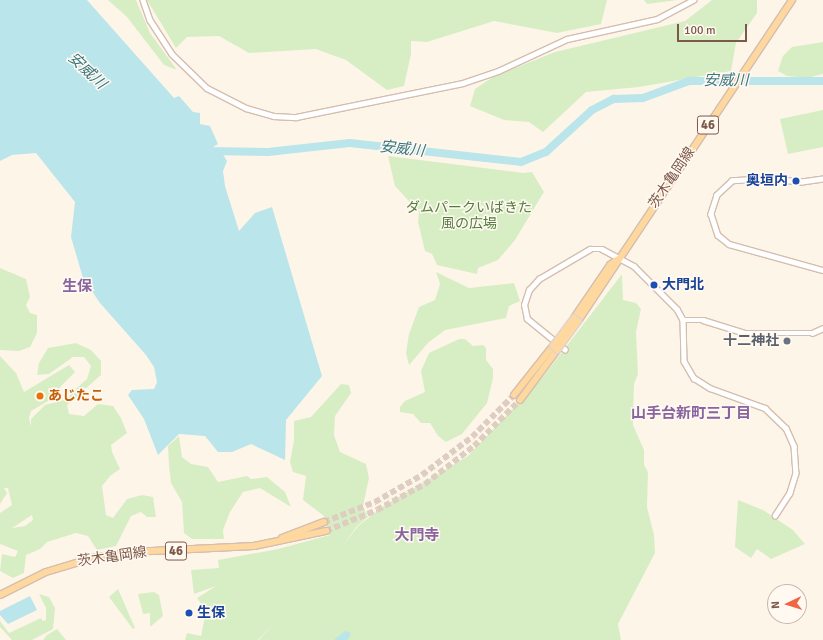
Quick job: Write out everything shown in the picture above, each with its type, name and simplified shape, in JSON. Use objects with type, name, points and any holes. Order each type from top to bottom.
[{"type":"main road","name":"茨木亀岡線","points":[[520,400],[555,348],[620,258],[792,0]]},
{"type":"main road","name":"茨木亀岡線","points":[[514,395],[555,348]]},
{"type":"main road","name":"茨木亀岡線","points":[[298,535],[324,522]]},
{"type":"main road","name":"茨木亀岡線","points":[[0,595],[46,572],[92,558],[131,552],[254,546],[298,535],[326,531]]},
{"type":"street","points":[[143,0],[163,42],[182,66],[207,88],[246,108],[279,116],[311,115],[463,82],[498,71],[560,42],[598,30],[657,19],[693,0]]},
{"type":"street","points":[[823,179],[802,182],[765,179],[732,181],[717,195],[711,214],[718,234],[729,244],[823,270]]},
{"type":"street","points":[[565,350],[527,319],[524,305],[528,290],[539,279],[583,251],[596,248],[610,252],[634,266],[670,300],[683,320],[684,360],[694,378],[710,388],[765,408],[780,420],[791,438],[796,455],[796,473],[790,492],[775,516]]},
{"type":"street","points":[[683,320],[703,320],[745,334],[812,333],[823,328]]},
{"type":"green space","points":[[108,0],[136,0],[150,33],[177,70],[164,65],[127,17]]},
{"type":"green space","points":[[147,0],[607,0],[601,24],[557,33],[494,21],[427,42],[411,41],[411,54],[404,86],[387,90],[346,60],[316,49],[249,53],[219,36],[187,37],[176,48]]},
{"type":"green space","points":[[644,0],[678,0],[647,4]]},
{"type":"green space","points":[[712,0],[757,0],[757,13],[736,43],[731,71],[639,87],[586,92],[543,132],[529,122],[504,120],[470,106],[475,89],[493,77],[555,52],[685,21]]},
{"type":"green space","points":[[823,42],[823,74],[807,78],[787,76],[778,71],[783,56],[792,47]]},
{"type":"green space","points":[[823,110],[823,147],[788,154],[780,119]]},
{"type":"green space","name":"ダムパークいばきた 風の広場","points":[[388,156],[523,173],[532,172],[544,192],[515,240],[498,260],[478,268],[477,274],[437,265],[432,254],[425,251],[418,222],[419,212],[395,186]]},
{"type":"green space","points":[[0,268],[26,279],[30,297],[26,305],[30,313],[37,315],[37,333],[30,347],[19,351],[0,350]]},
{"type":"green space","points":[[436,272],[469,288],[514,283],[520,301],[509,306],[506,318],[445,330],[428,343],[409,365],[406,353],[409,334],[419,307],[435,300],[440,284]]},
{"type":"green space","points":[[622,274],[623,300],[636,303],[641,309],[636,332],[638,374],[634,384],[633,425],[644,450],[644,465],[648,472],[647,507],[654,535],[655,553],[618,624],[621,640],[259,640],[272,625],[258,640],[185,640],[187,633],[201,636],[206,611],[197,598],[216,586],[194,594],[191,570],[219,568],[218,560],[278,549],[330,535],[324,516],[303,500],[306,476],[293,472],[290,462],[294,440],[294,421],[311,417],[341,384],[349,385],[351,393],[335,416],[334,435],[340,452],[366,464],[369,478],[363,506],[368,517],[357,526],[341,549],[358,526],[385,505],[468,456],[542,378]]},
{"type":"green space","points":[[459,339],[465,339],[473,346],[483,345],[486,348],[486,360],[493,369],[493,378],[487,403],[462,434],[446,442],[438,436],[430,423],[421,423],[413,414],[400,412],[400,407],[405,401],[425,392],[421,371],[429,353]]},
{"type":"green space","points":[[76,343],[91,350],[101,361],[101,375],[67,405],[69,414],[84,416],[98,404],[113,406],[121,418],[127,433],[111,445],[112,452],[120,469],[110,476],[102,486],[106,515],[113,518],[127,499],[142,495],[153,497],[156,517],[147,517],[141,512],[131,516],[116,546],[97,550],[88,536],[76,533],[47,542],[40,549],[26,555],[24,573],[13,578],[0,571],[2,554],[15,557],[18,551],[0,544],[0,513],[12,505],[8,488],[4,488],[7,493],[0,504],[0,356],[16,373],[24,392],[69,365],[75,372],[61,386],[55,397],[31,411],[29,418],[31,427],[31,419],[45,405],[68,399],[72,392],[87,379],[91,366],[84,357],[73,357],[49,374],[37,375],[39,363],[48,348]],"holes":[[[32,515],[33,520],[25,526],[12,528]]]},
{"type":"green space","points":[[179,436],[182,457],[191,464],[208,467],[218,482],[247,476],[251,479],[267,477],[285,492],[291,507],[260,488],[243,492],[230,512],[223,530],[224,539],[192,539],[184,533],[182,502],[171,483],[168,446]]},
{"type":"green space","points":[[738,500],[763,510],[793,530],[805,544],[771,559],[757,549],[751,558],[735,547]]},
{"type":"green space","points":[[118,589],[135,628],[133,629],[109,597]]},
{"type":"green space","points":[[154,592],[159,595],[163,616],[150,627],[150,613],[143,614],[138,594]]},
{"type":"green space","points":[[39,594],[49,597],[55,608],[53,629],[32,640],[12,640],[0,627],[0,621],[9,633],[41,618],[43,621],[46,620],[46,608]]},
{"type":"green space","points":[[57,629],[66,640],[43,640],[47,635]]},
{"type":"water","points":[[0,0],[87,0],[174,98],[179,96],[193,112],[200,113],[200,124],[210,126],[218,144],[213,147],[217,155],[222,153],[227,161],[223,171],[225,186],[239,231],[255,213],[272,207],[322,376],[286,420],[285,460],[251,444],[232,452],[218,452],[205,436],[179,434],[158,455],[144,419],[128,395],[132,390],[154,389],[157,382],[154,367],[146,355],[100,303],[83,278],[71,237],[75,202],[36,153],[12,155],[0,161]]},
{"type":"water","points":[[30,596],[37,610],[8,624],[0,615],[0,611]]},
{"type":"water","points":[[345,631],[351,633],[348,640],[334,640]]},
{"type":"waterway","name":"安威川","points":[[204,151],[268,152],[350,143],[521,162],[546,152],[592,110],[614,99],[643,98],[689,81],[823,81]]},
{"type":"tunnel","points":[[324,522],[375,502],[422,475],[472,437],[514,395]]},
{"type":"tunnel","points":[[326,531],[377,510],[425,484],[474,446],[520,400]]},
{"type":"place","name":"奥垣内","points":[[796,181]]},
{"type":"place","name":"大門北","points":[[654,285]]},
{"type":"place","name":"十二神社","points":[[787,341]]},
{"type":"place","name":"あじたこ","points":[[40,396]]},
{"type":"place","name":"生保","points":[[189,613]]},
{"type":"district","name":"生保","points":[[77,287]]},
{"type":"district","name":"山手台新町三丁目","points":[[691,414]]},
{"type":"district","name":"大門寺","points":[[417,536]]}]
